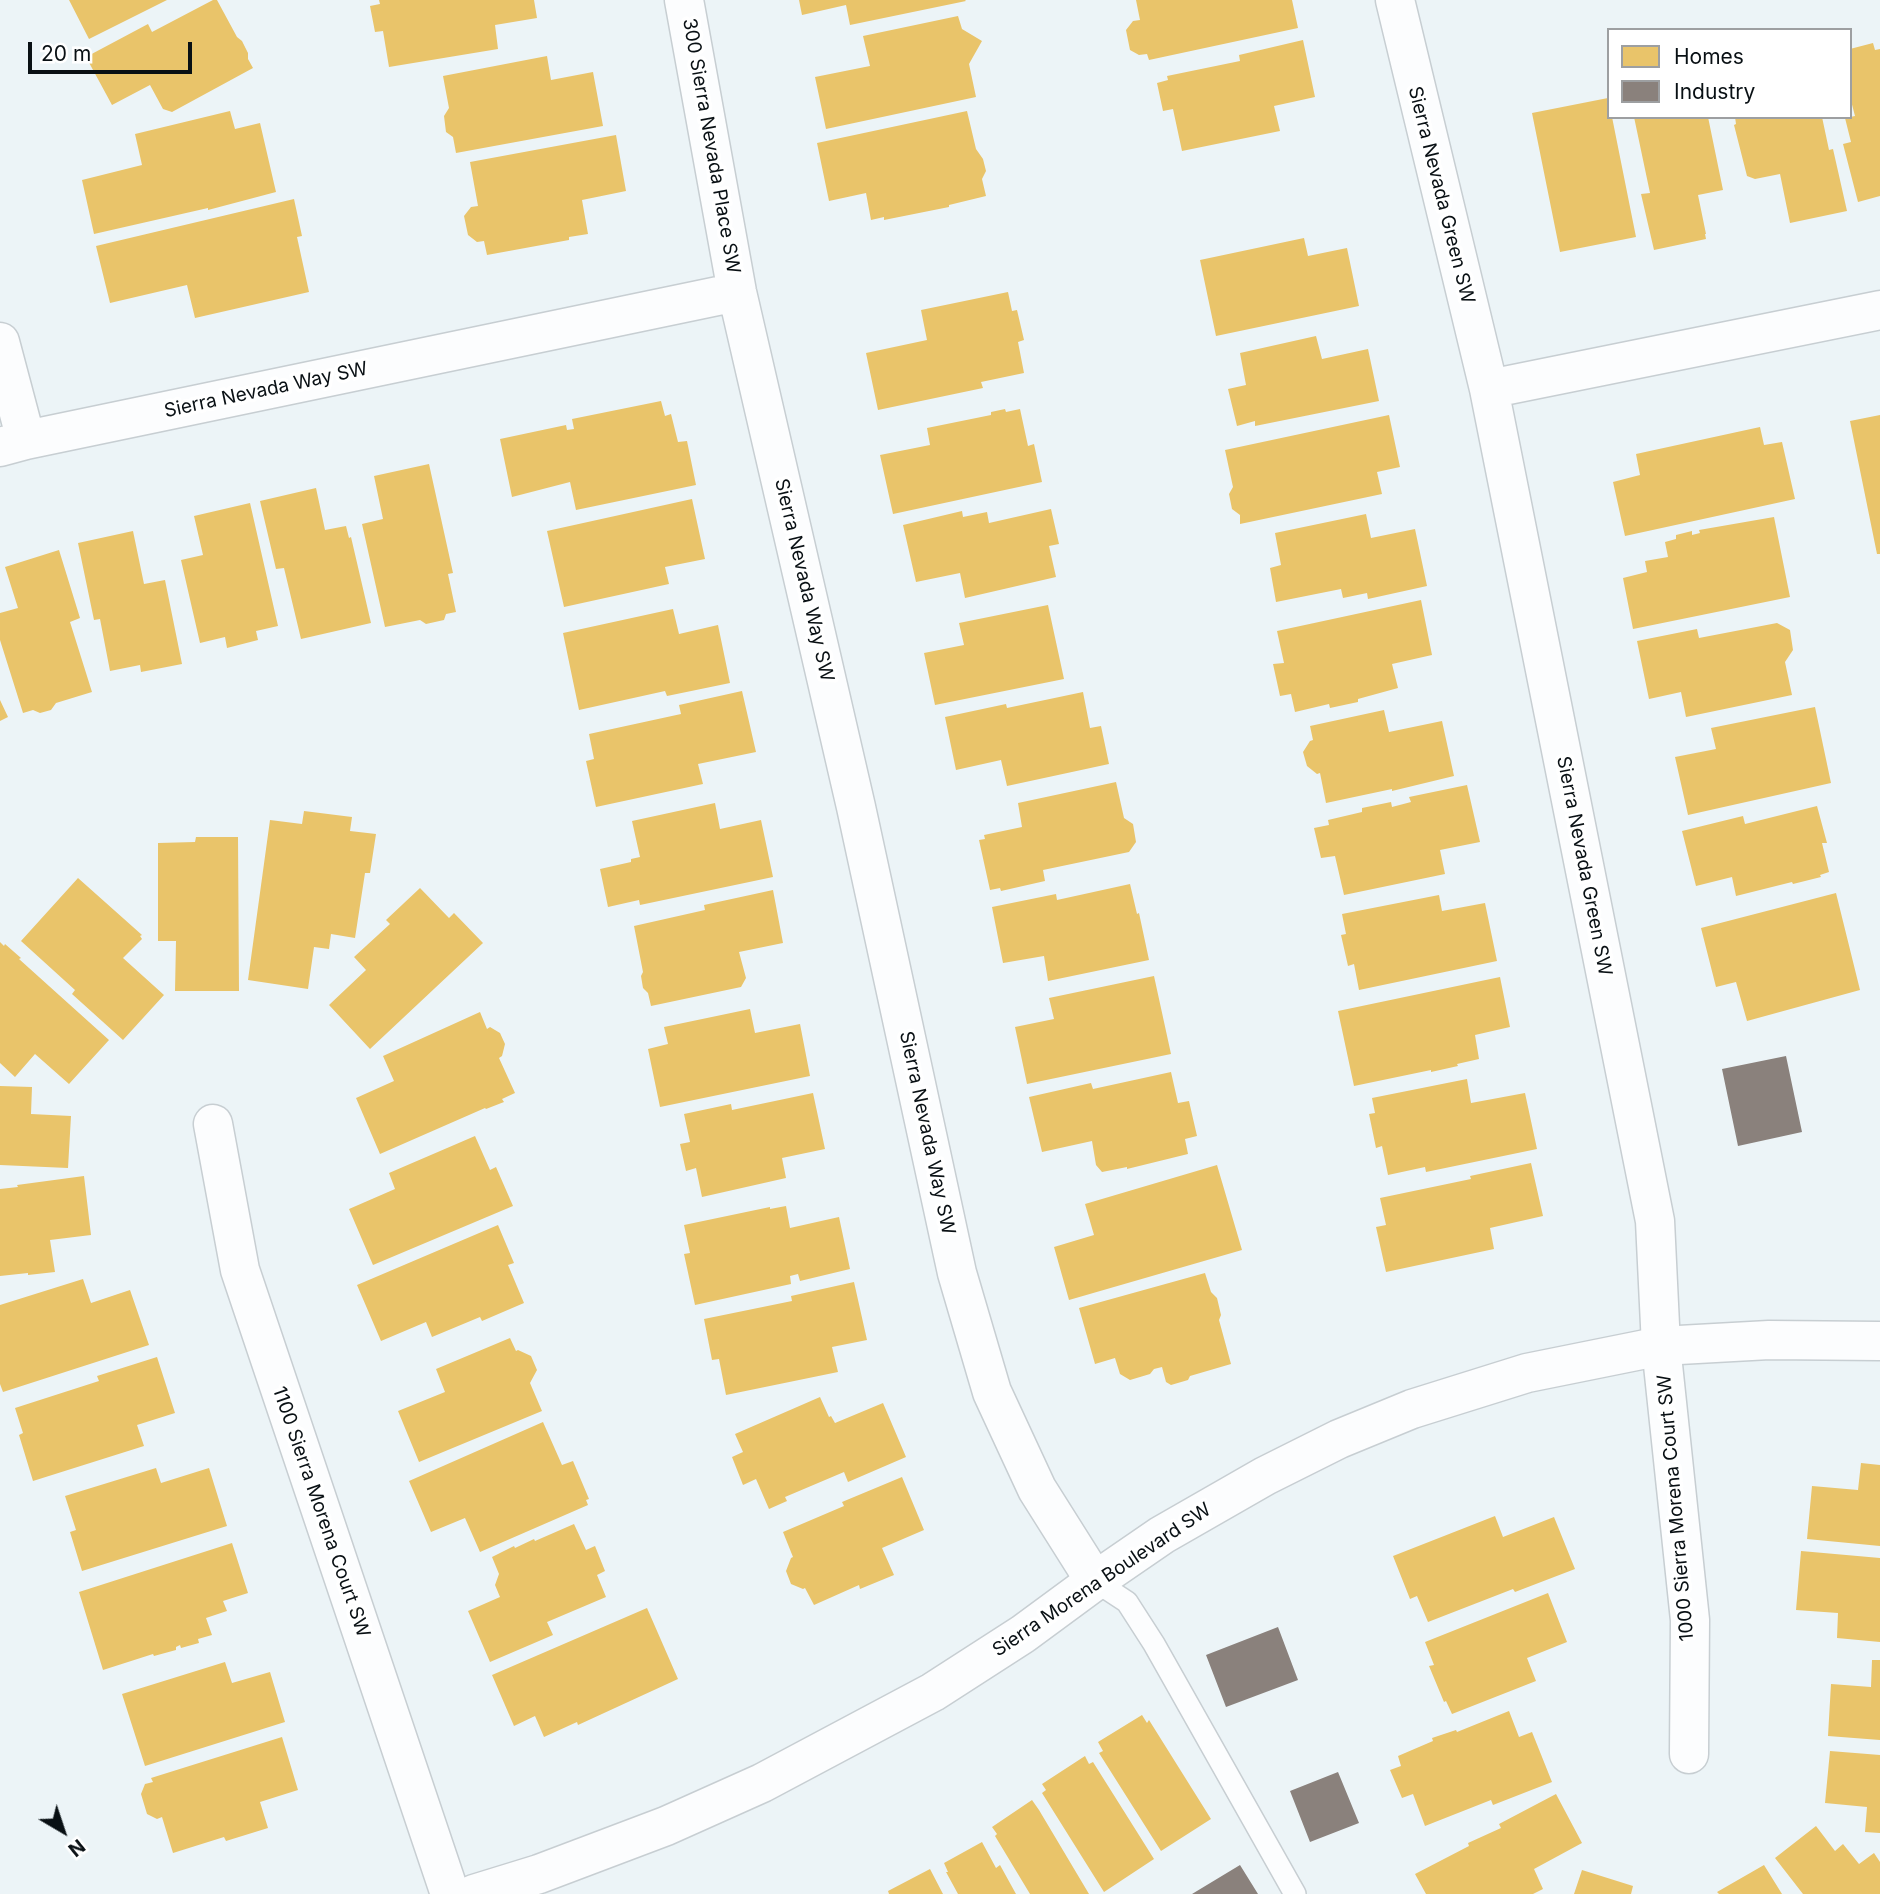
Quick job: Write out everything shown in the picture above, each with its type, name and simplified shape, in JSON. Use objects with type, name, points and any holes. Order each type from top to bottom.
[{"type":"street","name":"300 Sierra Nevada Place SW","points":[[684,0],[737,292]]},
{"type":"street","name":"Sierra Nevada Green SW","points":[[1395,0],[1489,389],[1655,1221],[1661,1346]]},
{"type":"street","name":"Sierra Nevada Way SW","points":[[13,443],[737,292],[856,807],[957,1273],[992,1392],[1037,1489],[1095,1581]]},
{"type":"street","points":[[1489,389],[1880,310]]},
{"type":"street","points":[[0,342],[13,443]]},
{"type":"street","name":"1100 Sierra Morena Court SW","points":[[213,1124],[240,1270],[450,1894]]},
{"type":"street","name":"Sierra Morena Boulevard SW","points":[[474,1894],[540,1874],[666,1826],[762,1783],[933,1692],[1023,1634],[1162,1535],[1242,1489],[1339,1439],[1412,1409],[1527,1373],[1661,1346],[1769,1340],[1880,1341]]},
{"type":"street","name":"1000 Sierra Morena Court SW","points":[[1661,1346],[1690,1620],[1689,1754]]},
{"type":"lane","points":[[1095,1581],[1128,1602],[1295,1894]]},
{"type":"building: Homes","points":[[69,0],[167,0],[89,39]]},
{"type":"building: Homes","points":[[217,0],[237,37],[242,41],[253,68],[172,112],[163,109],[150,85],[112,105],[86,57],[148,24],[152,32]]},
{"type":"building: Homes","points":[[379,0],[534,0],[537,18],[495,25],[498,49],[389,67],[383,31],[375,32],[370,6],[380,4]]},
{"type":"building: Homes","points":[[799,0],[966,1],[850,25],[846,5],[802,15]]},
{"type":"building: Homes","points":[[1136,0],[1292,0],[1298,28],[1149,60],[1147,54],[1139,55],[1130,50],[1126,30],[1133,21],[1140,20]]},
{"type":"building: Homes","points":[[958,16],[962,29],[982,41],[969,64],[976,97],[826,129],[815,77],[870,66],[863,36]]},
{"type":"building: Homes","points":[[1303,40],[1315,97],[1274,106],[1280,131],[1182,151],[1173,109],[1163,111],[1157,83],[1168,80],[1167,76],[1240,61],[1239,55]]},
{"type":"building: Homes","points":[[1873,43],[1875,50],[1880,49],[1880,196],[1858,202],[1843,144],[1851,142],[1845,119],[1855,116],[1852,105],[1852,48]]},
{"type":"building: Homes","points":[[547,56],[551,80],[593,72],[603,126],[456,153],[453,137],[446,132],[444,116],[449,108],[443,76]]},
{"type":"building: Homes","points":[[1607,98],[1607,119],[1612,119],[1636,237],[1560,252],[1532,113]]},
{"type":"building: Homes","points":[[230,111],[235,129],[260,123],[276,192],[208,210],[94,234],[82,180],[142,165],[135,134]]},
{"type":"building: Homes","points":[[967,111],[976,149],[983,159],[986,171],[982,179],[986,196],[949,207],[884,220],[884,217],[871,220],[866,193],[829,201],[817,143]]},
{"type":"building: Homes","points":[[1634,119],[1708,119],[1723,190],[1698,195],[1706,239],[1654,250],[1641,194],[1650,193]]},
{"type":"building: Homes","points":[[1735,119],[1822,119],[1829,150],[1833,149],[1847,211],[1790,223],[1780,174],[1755,179],[1747,176],[1734,125]]},
{"type":"building: Homes","points":[[616,135],[626,191],[582,200],[588,234],[487,255],[484,241],[477,242],[468,235],[464,216],[471,207],[478,206],[470,162]]},
{"type":"building: Homes","points":[[294,199],[302,236],[297,237],[309,292],[195,318],[187,285],[110,303],[96,246]]},
{"type":"building: Homes","points":[[1304,238],[1308,256],[1347,248],[1359,306],[1216,336],[1200,260]]},
{"type":"building: Homes","points":[[1008,292],[1012,311],[1017,310],[1024,340],[1018,342],[1024,373],[981,382],[983,388],[878,410],[866,353],[927,340],[921,310]]},
{"type":"building: Homes","points":[[1316,336],[1322,359],[1368,349],[1379,401],[1255,426],[1255,421],[1237,426],[1228,389],[1246,385],[1240,353]]},
{"type":"building: Homes","points":[[661,401],[665,416],[671,414],[678,442],[687,441],[696,485],[576,510],[570,482],[512,497],[500,439],[566,425],[567,430],[574,429],[572,419]]},
{"type":"building: Homes","points":[[1005,409],[1006,412],[1020,409],[1028,446],[1034,444],[1042,482],[893,514],[880,455],[930,445],[927,428],[991,415],[991,412]]},
{"type":"building: Homes","points":[[1389,415],[1400,467],[1377,472],[1382,494],[1240,524],[1240,515],[1232,509],[1229,494],[1233,487],[1225,450]]},
{"type":"building: Homes","points":[[1880,415],[1880,554],[1877,554],[1850,421]]},
{"type":"building: Homes","points":[[1760,427],[1764,445],[1782,442],[1795,499],[1625,536],[1613,482],[1640,475],[1636,454]]},
{"type":"building: Homes","points":[[429,464],[453,573],[448,574],[456,612],[446,614],[444,620],[426,624],[420,620],[385,627],[362,524],[383,519],[374,476]]},
{"type":"building: Homes","points":[[316,488],[325,530],[346,526],[349,538],[351,537],[371,623],[301,639],[284,568],[276,569],[260,501]]},
{"type":"building: Homes","points":[[692,499],[705,559],[665,567],[669,584],[564,607],[547,531]]},
{"type":"building: Homes","points":[[250,503],[278,626],[256,631],[258,640],[227,648],[225,637],[200,643],[181,560],[203,555],[194,516]]},
{"type":"building: Homes","points":[[1051,509],[1059,544],[1049,546],[1056,577],[965,598],[960,573],[916,582],[903,525],[962,511],[963,517],[987,512],[989,523]]},
{"type":"building: Homes","points":[[1366,514],[1371,538],[1415,529],[1427,586],[1368,599],[1367,593],[1343,598],[1341,589],[1276,602],[1270,568],[1281,565],[1275,533]]},
{"type":"building: Homes","points":[[1774,517],[1790,597],[1633,629],[1623,578],[1647,572],[1645,561],[1668,557],[1665,542],[1676,539],[1676,535],[1692,531],[1692,535],[1700,533],[1699,530]]},
{"type":"building: Homes","points":[[133,531],[144,584],[165,580],[182,664],[141,672],[140,665],[110,671],[100,619],[94,620],[78,543]]},
{"type":"building: Homes","points":[[59,550],[80,618],[70,622],[92,692],[56,703],[51,710],[23,713],[0,640],[0,613],[18,608],[5,567]]},
{"type":"building: Homes","points":[[1421,600],[1432,655],[1392,664],[1398,688],[1358,699],[1358,702],[1330,708],[1329,704],[1295,712],[1291,694],[1280,696],[1273,664],[1284,663],[1277,631]]},
{"type":"building: Homes","points":[[1048,605],[1064,679],[935,705],[924,653],[964,645],[959,623]]},
{"type":"building: Homes","points":[[673,609],[679,634],[718,625],[730,683],[667,696],[665,691],[579,710],[563,633]]},
{"type":"building: Homes","points":[[1777,623],[1790,630],[1793,650],[1785,662],[1792,695],[1686,717],[1681,692],[1649,699],[1637,641],[1697,629],[1699,638]]},
{"type":"building: Homes","points":[[742,691],[756,752],[698,764],[703,784],[596,807],[586,761],[594,759],[589,734],[681,714],[679,705]]},
{"type":"building: Homes","points":[[1083,692],[1090,728],[1101,726],[1109,764],[1007,786],[1001,760],[956,770],[945,717],[1006,704],[1007,708]]},
{"type":"building: Homes","points":[[0,700],[8,717],[0,721]]},
{"type":"building: Homes","points":[[1815,707],[1831,783],[1688,815],[1675,757],[1716,749],[1711,728]]},
{"type":"building: Homes","points":[[1384,710],[1389,732],[1442,721],[1454,776],[1326,803],[1320,773],[1317,774],[1307,766],[1303,752],[1313,740],[1310,726]]},
{"type":"building: Homes","points":[[1116,782],[1124,818],[1133,824],[1136,842],[1129,852],[1043,870],[1045,881],[1001,891],[1000,888],[990,890],[979,840],[985,839],[984,835],[1022,827],[1018,803]]},
{"type":"building: Homes","points":[[1467,785],[1480,842],[1440,850],[1445,874],[1344,895],[1335,856],[1321,858],[1314,828],[1329,825],[1328,820],[1362,812],[1362,808],[1391,802],[1392,807],[1411,802],[1409,797]]},
{"type":"building: Homes","points":[[715,803],[720,829],[761,820],[773,877],[640,905],[639,900],[608,907],[600,869],[631,862],[631,859],[640,857],[632,821]]},
{"type":"building: Homes","points":[[1817,806],[1827,843],[1822,843],[1829,872],[1820,875],[1821,877],[1736,896],[1732,877],[1696,886],[1682,831],[1743,816],[1745,824]]},
{"type":"building: Homes","points":[[304,811],[352,817],[350,831],[376,834],[370,873],[365,873],[355,938],[331,934],[329,949],[314,947],[308,989],[248,980],[270,820],[302,824]]},
{"type":"building: Homes","points":[[196,837],[238,837],[239,991],[175,991],[176,941],[158,941],[158,843],[195,842]]},
{"type":"building: Homes","points":[[78,878],[142,935],[142,939],[123,958],[164,995],[123,1040],[72,994],[75,990],[21,941]]},
{"type":"building: Homes","points":[[1130,884],[1149,960],[1048,981],[1044,956],[1003,963],[992,907],[1056,894],[1057,900]]},
{"type":"building: Homes","points":[[420,888],[449,918],[454,913],[483,943],[370,1049],[329,1005],[366,970],[354,957],[390,924],[386,920]]},
{"type":"building: Homes","points":[[773,890],[783,943],[739,952],[746,978],[741,987],[651,1006],[648,993],[643,988],[643,972],[634,926],[705,910],[704,905]]},
{"type":"building: Homes","points":[[1836,893],[1860,990],[1747,1021],[1736,982],[1716,987],[1701,928]]},
{"type":"building: Homes","points":[[1439,895],[1442,911],[1485,903],[1497,961],[1359,990],[1354,964],[1348,966],[1341,935],[1346,934],[1342,914]]},
{"type":"building: Homes","points":[[0,942],[21,958],[19,959],[109,1040],[69,1084],[35,1054],[15,1077],[0,1063]]},
{"type":"building: Homes","points":[[1154,976],[1171,1054],[1027,1084],[1015,1027],[1054,1019],[1049,998]]},
{"type":"building: Homes","points":[[1500,977],[1510,1027],[1475,1035],[1479,1059],[1431,1072],[1354,1086],[1338,1011]]},
{"type":"building: Homes","points":[[750,1009],[755,1033],[800,1024],[810,1076],[660,1107],[648,1049],[668,1044],[664,1027]]},
{"type":"building: Homes","points":[[480,1012],[487,1029],[490,1027],[500,1033],[505,1044],[499,1058],[515,1093],[502,1099],[504,1102],[380,1154],[356,1098],[394,1081],[383,1056]]},
{"type":"building: Homes","points":[[1171,1072],[1178,1103],[1189,1101],[1197,1136],[1185,1139],[1188,1154],[1127,1169],[1102,1172],[1096,1165],[1092,1141],[1042,1152],[1029,1097],[1091,1083],[1093,1089]]},
{"type":"building: Homes","points":[[1467,1079],[1471,1103],[1525,1093],[1537,1149],[1426,1172],[1425,1167],[1388,1175],[1382,1146],[1376,1148],[1369,1114],[1375,1113],[1372,1098]]},
{"type":"building: Homes","points":[[0,1086],[32,1087],[31,1114],[71,1116],[68,1168],[0,1165]]},
{"type":"building: Homes","points":[[813,1093],[825,1149],[782,1158],[786,1178],[702,1197],[696,1168],[686,1171],[680,1144],[690,1142],[684,1114],[731,1104],[732,1110]]},
{"type":"building: Homes","points":[[475,1136],[490,1170],[496,1167],[513,1206],[373,1265],[349,1209],[395,1189],[389,1173]]},
{"type":"building: Homes","points":[[1531,1163],[1543,1216],[1490,1228],[1494,1249],[1386,1272],[1376,1227],[1386,1225],[1380,1198]]},
{"type":"building: Homes","points":[[1217,1165],[1242,1250],[1069,1300],[1054,1247],[1094,1235],[1085,1204]]},
{"type":"building: Homes","points":[[84,1176],[91,1235],[50,1240],[55,1272],[0,1276],[0,1189]]},
{"type":"building: Homes","points":[[786,1206],[790,1228],[839,1217],[850,1269],[800,1281],[798,1274],[790,1276],[791,1284],[695,1305],[684,1254],[690,1253],[684,1225]]},
{"type":"building: Homes","points":[[498,1225],[514,1263],[508,1265],[524,1303],[482,1321],[480,1317],[432,1337],[426,1322],[381,1341],[357,1285]]},
{"type":"building: Homes","points":[[1205,1273],[1211,1292],[1217,1298],[1221,1315],[1219,1320],[1231,1364],[1190,1376],[1188,1380],[1171,1385],[1166,1382],[1162,1367],[1130,1380],[1120,1374],[1115,1358],[1095,1364],[1079,1308]]},
{"type":"building: Homes","points":[[83,1279],[91,1303],[130,1290],[149,1345],[3,1392],[0,1384],[0,1305]]},
{"type":"building: Homes","points":[[854,1282],[867,1340],[832,1347],[838,1372],[726,1395],[719,1359],[712,1360],[704,1319],[792,1301],[791,1296]]},
{"type":"building: Homes","points":[[510,1338],[516,1351],[531,1356],[537,1370],[530,1383],[542,1411],[419,1462],[398,1411],[445,1392],[436,1369]]},
{"type":"building: Homes","points":[[157,1357],[175,1413],[137,1425],[144,1446],[33,1481],[19,1435],[23,1433],[15,1408],[99,1381],[97,1376]]},
{"type":"building: Homes","points":[[820,1397],[829,1417],[831,1416],[835,1423],[883,1403],[906,1457],[848,1482],[844,1472],[785,1497],[787,1501],[769,1509],[756,1479],[743,1485],[732,1457],[743,1452],[735,1434]]},
{"type":"building: Homes","points":[[543,1422],[562,1465],[573,1461],[589,1499],[586,1500],[588,1505],[480,1552],[465,1518],[431,1532],[409,1481]]},
{"type":"building: Homes","points":[[1861,1463],[1880,1465],[1880,1546],[1807,1539],[1812,1486],[1858,1490]]},
{"type":"building: Homes","points":[[156,1468],[161,1483],[209,1468],[227,1526],[82,1571],[70,1532],[76,1530],[65,1496]]},
{"type":"building: Homes","points":[[902,1477],[924,1530],[882,1548],[894,1575],[860,1589],[859,1585],[814,1605],[805,1588],[791,1584],[786,1571],[793,1557],[783,1532],[844,1506],[842,1502]]},
{"type":"building: Homes","points":[[1495,1516],[1503,1537],[1554,1517],[1575,1569],[1515,1592],[1513,1589],[1428,1622],[1417,1596],[1410,1599],[1393,1556]]},
{"type":"building: Homes","points":[[574,1524],[586,1550],[595,1546],[605,1571],[597,1575],[606,1597],[547,1622],[553,1635],[490,1662],[468,1611],[500,1597],[495,1585],[499,1574],[492,1557]]},
{"type":"building: Homes","points":[[232,1543],[248,1593],[223,1601],[227,1611],[206,1618],[212,1635],[198,1639],[199,1643],[181,1648],[180,1645],[176,1650],[154,1656],[153,1654],[103,1670],[79,1592]]},
{"type":"building: Homes","points":[[1801,1551],[1880,1558],[1880,1642],[1837,1638],[1838,1613],[1796,1610]]},
{"type":"building: Homes","points":[[1548,1593],[1567,1642],[1527,1658],[1536,1681],[1452,1714],[1429,1666],[1434,1665],[1425,1642]]},
{"type":"building: Homes","points":[[647,1608],[678,1679],[578,1725],[577,1722],[544,1737],[535,1716],[514,1726],[492,1675]]},
{"type":"building: Homes","points":[[1872,1660],[1880,1660],[1880,1740],[1828,1736],[1831,1684],[1871,1687]]},
{"type":"building: Homes","points":[[225,1662],[232,1683],[270,1672],[285,1722],[145,1766],[122,1694]]},
{"type":"building: Homes","points":[[1509,1711],[1519,1737],[1532,1732],[1552,1782],[1493,1805],[1491,1800],[1425,1826],[1413,1794],[1402,1798],[1390,1770],[1401,1766],[1398,1756],[1433,1741],[1432,1738],[1456,1730],[1457,1732]]},
{"type":"building: Homes","points":[[1142,1715],[1147,1723],[1149,1720],[1211,1819],[1161,1851],[1099,1753],[1103,1751],[1098,1742]]},
{"type":"building: Homes","points":[[282,1737],[298,1790],[260,1802],[268,1828],[226,1841],[224,1837],[173,1853],[162,1817],[157,1819],[147,1814],[141,1794],[145,1784],[153,1782],[151,1778]]},
{"type":"building: Homes","points":[[1830,1751],[1880,1755],[1880,1833],[1865,1832],[1867,1807],[1825,1803]]},
{"type":"building: Homes","points":[[1085,1756],[1089,1764],[1093,1762],[1154,1859],[1104,1892],[1042,1793],[1046,1790],[1042,1784]]},
{"type":"building: Homes","points":[[1556,1794],[1582,1843],[1534,1869],[1543,1889],[1533,1894],[1426,1894],[1415,1874],[1469,1846],[1468,1843],[1501,1828],[1499,1824]]},
{"type":"building: Homes","points":[[1032,1800],[1089,1894],[1030,1894],[992,1827]]},
{"type":"building: Homes","points":[[1816,1826],[1835,1851],[1843,1844],[1859,1864],[1874,1853],[1880,1862],[1880,1894],[1803,1894],[1775,1858]]},
{"type":"building: Homes","points":[[982,1842],[996,1868],[1000,1865],[1016,1894],[958,1894],[944,1863]]},
{"type":"building: Homes","points":[[1764,1865],[1782,1894],[1717,1892]]},
{"type":"building: Homes","points":[[930,1869],[943,1894],[889,1894],[888,1891]]},
{"type":"building: Homes","points":[[1582,1870],[1633,1886],[1631,1894],[1574,1894]]},
{"type":"building: Industry","points":[[1786,1056],[1802,1132],[1738,1146],[1722,1069]]},
{"type":"building: Industry","points":[[1278,1627],[1298,1680],[1226,1707],[1206,1655]]},
{"type":"building: Industry","points":[[1338,1772],[1359,1823],[1310,1842],[1290,1791]]},
{"type":"building: Industry","points":[[1240,1865],[1258,1894],[1192,1894]]}]
